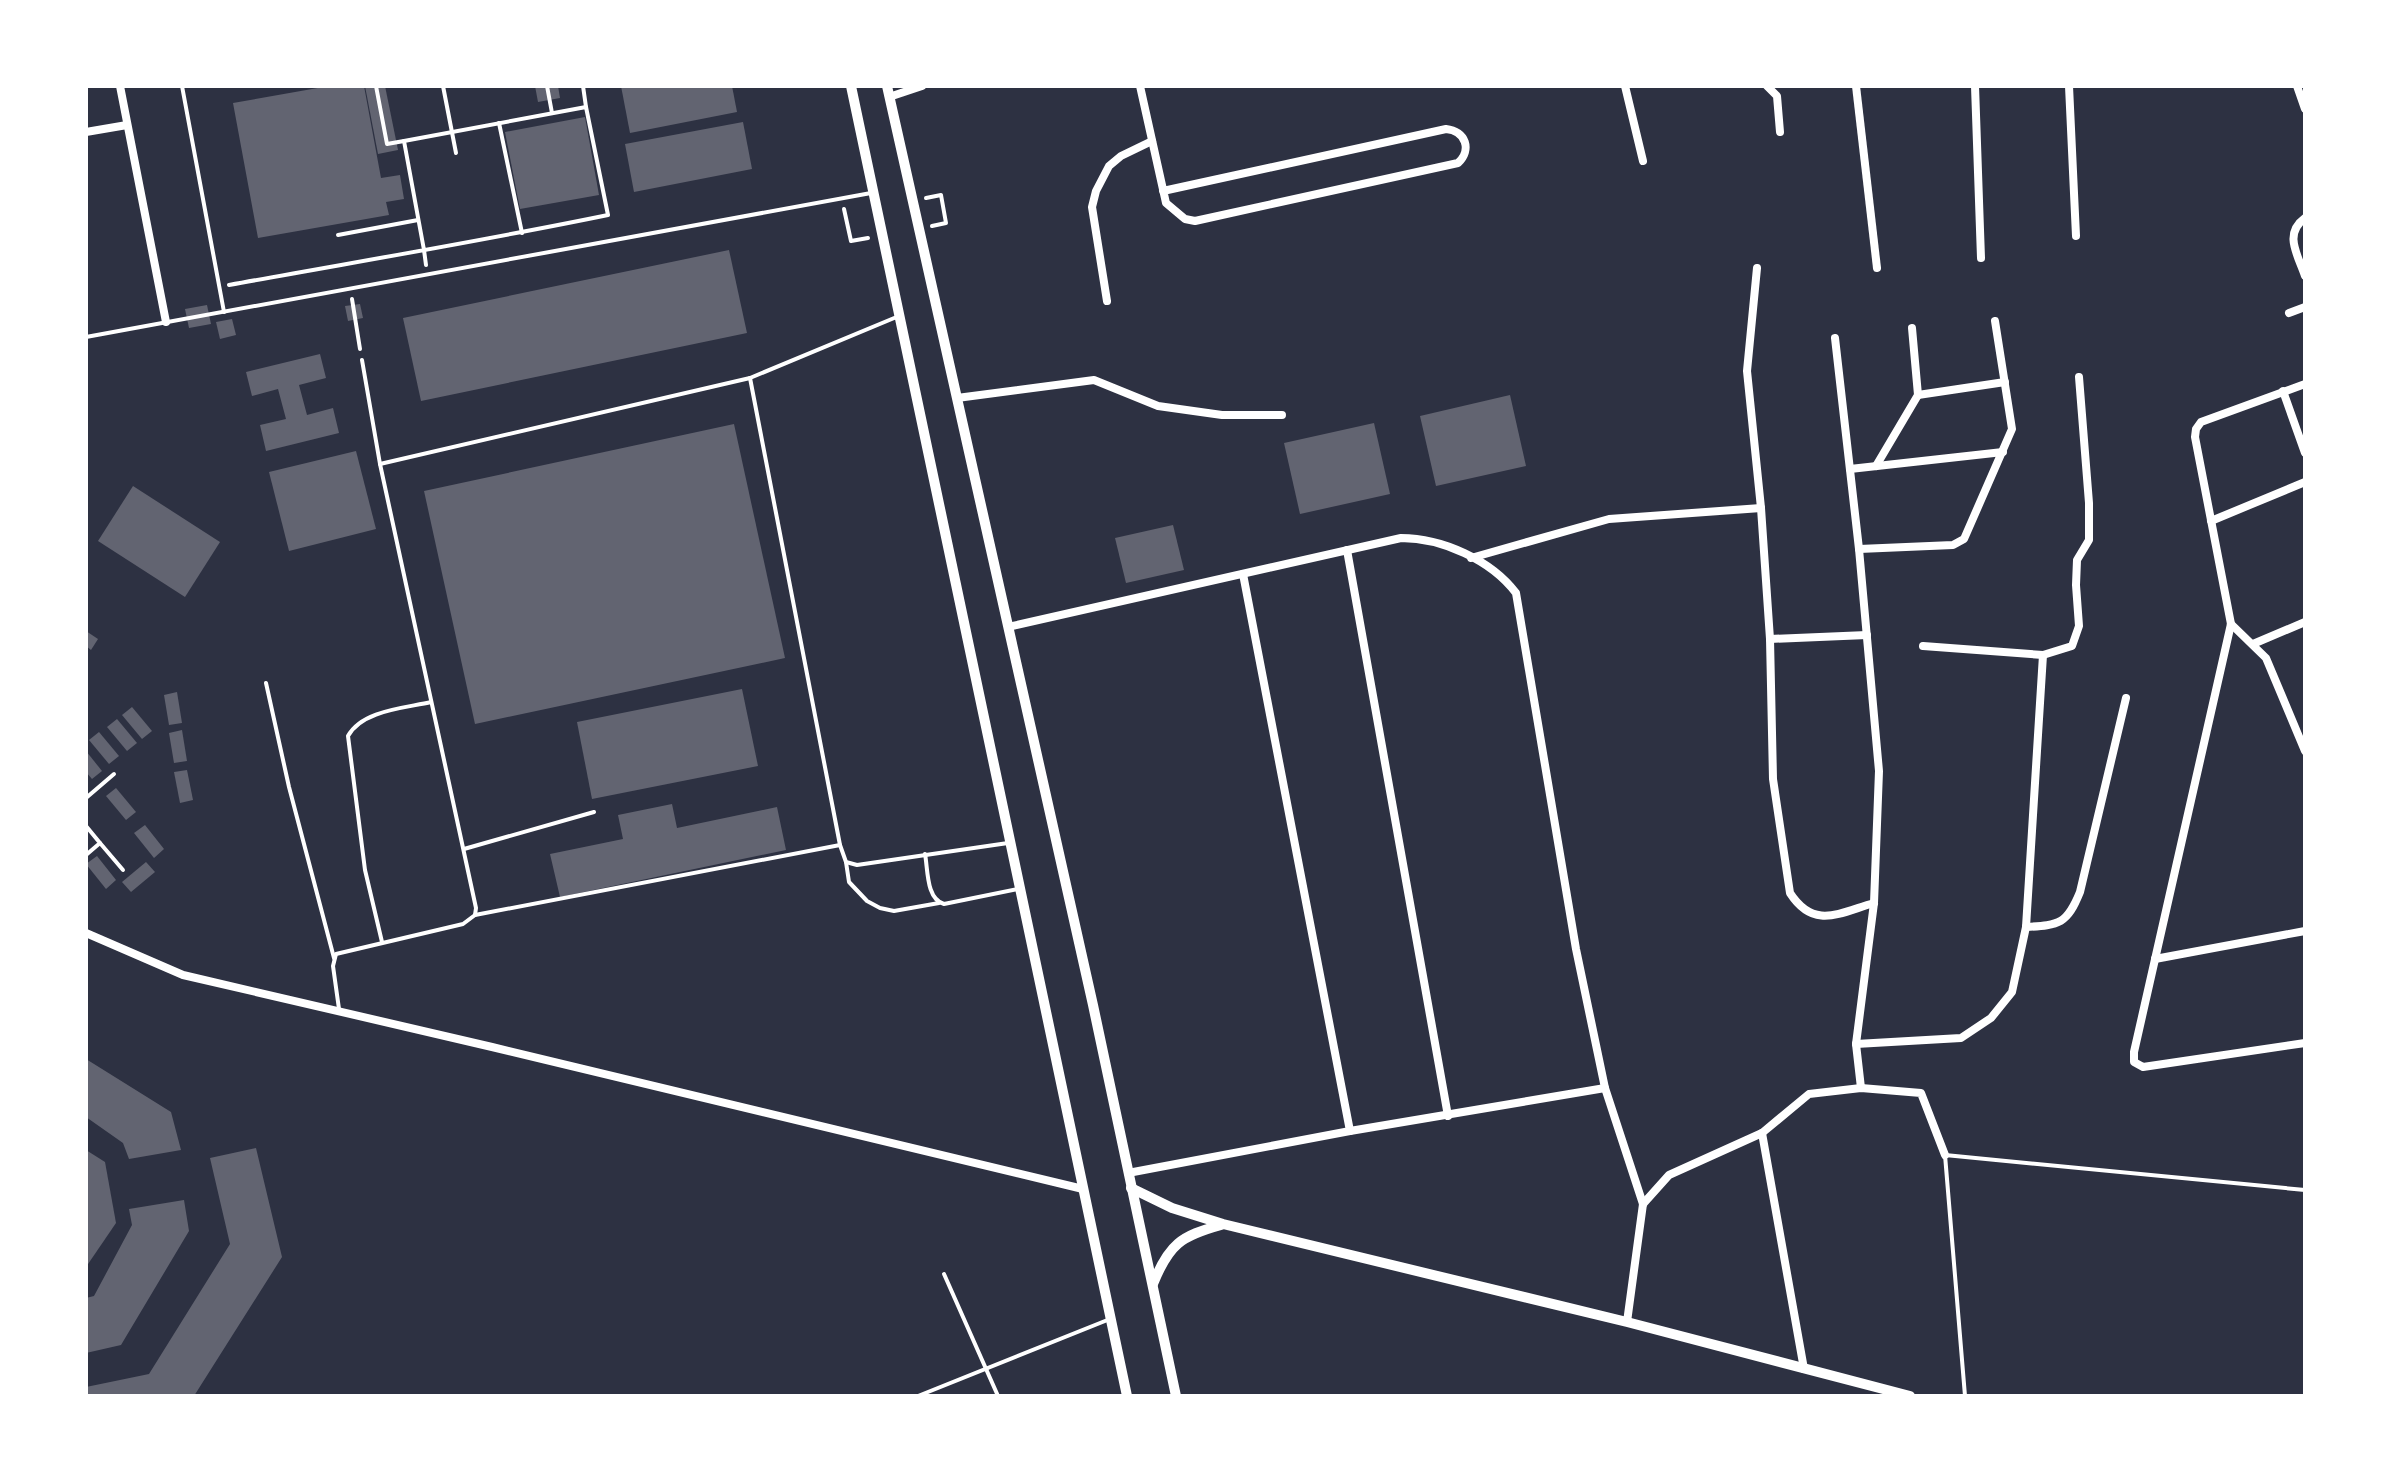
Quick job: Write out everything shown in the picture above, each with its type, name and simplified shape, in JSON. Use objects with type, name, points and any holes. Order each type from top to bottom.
[{"type":"street","points":[[120,86],[166,322]]},
{"type":"street","points":[[851,86],[1127,1396]]},
{"type":"street","points":[[922,86],[888,91],[1093,1005],[1176,1396]]},
{"type":"street","points":[[1140,86],[1163,191],[1166,203],[1185,219],[1195,221],[1458,163],[1467,147],[1463,137],[1454,130],[1446,129],[1163,191]]},
{"type":"street","points":[[1625,86],[1643,161]]},
{"type":"street","points":[[1767,86],[1777,96],[1780,132]]},
{"type":"street","points":[[1856,86],[1877,268]]},
{"type":"street","points":[[1975,86],[1981,258]]},
{"type":"street","points":[[2069,86],[2076,236]]},
{"type":"street","points":[[2297,86],[2305,109]]},
{"type":"street","points":[[86,132],[127,125]]},
{"type":"street","points":[[1107,301],[1092,207],[1096,191],[1109,166],[1121,156],[1152,141]]},
{"type":"street","points":[[2305,218],[2296,225],[2292,235],[2305,276]]},
{"type":"street","points":[[1757,268],[1747,371],[1770,639],[1773,779],[1790,893],[1800,908],[1823,917],[1874,903]]},
{"type":"street","points":[[2289,313],[2305,307]]},
{"type":"street","points":[[1859,549],[1953,545],[1964,539],[2012,429],[1995,321]]},
{"type":"street","points":[[1876,466],[1918,395],[1912,328]]},
{"type":"street","points":[[1835,338],[1859,549],[1879,771],[1874,903],[1856,1044],[1861,1088]]},
{"type":"street","points":[[1923,646],[2043,655],[2072,646],[2079,626],[2077,560],[2089,540],[2079,377]]},
{"type":"street","points":[[957,398],[1094,380],[1158,406],[1222,415],[1282,415]]},
{"type":"street","points":[[1918,395],[2005,382]]},
{"type":"street","points":[[2305,384],[2201,422],[2196,429],[2231,624],[2134,1062],[2143,1067],[2305,1043]]},
{"type":"street","points":[[2283,391],[2305,453]]},
{"type":"street","points":[[1850,469],[2003,452]]},
{"type":"street","points":[[2211,521],[2305,482]]},
{"type":"street","points":[[1471,558],[1609,519],[1761,508]]},
{"type":"street","points":[[1008,627],[1401,538],[1436,542],[1471,558],[1507,581],[1516,593],[1573,933],[1605,1088],[1643,1204],[1627,1322]]},
{"type":"street","points":[[1347,550],[1448,1116]]},
{"type":"street","points":[[1243,574],[1350,1131]]},
{"type":"street","points":[[2253,644],[2305,622]]},
{"type":"street","points":[[2231,624],[2266,658],[2305,751]]},
{"type":"street","points":[[1770,639],[1867,635]]},
{"type":"street","points":[[1856,1044],[1961,1038],[1991,1018],[2012,992],[2026,927],[2043,655]]},
{"type":"street","points":[[2026,927],[2053,926],[2072,912],[2080,892],[2126,698]]},
{"type":"street","points":[[2155,959],[2305,931]]},
{"type":"street","points":[[86,933],[183,975],[1083,1189]]},
{"type":"street","points":[[1128,1173],[1350,1131],[1605,1088]]},
{"type":"street","points":[[1643,1204],[1669,1175],[1762,1133],[1809,1094],[1861,1088],[1921,1093],[1945,1155]]},
{"type":"street","points":[[1762,1133],[1804,1369]]},
{"type":"street","points":[[1131,1188],[1172,1208],[1223,1224],[1627,1322],[1910,1396]]},
{"type":"street","points":[[1153,1284],[1163,1260],[1179,1242],[1196,1231],[1223,1224]]},
{"type":"lane","points":[[182,86],[224,312]]},
{"type":"lane","points":[[86,337],[874,193]]},
{"type":"lane","points":[[380,464],[750,378],[900,315]]},
{"type":"lane","points":[[362,360],[380,464],[464,849],[475,915]]},
{"type":"lane","points":[[750,378],[849,882],[867,901],[894,911],[1020,889]]},
{"type":"lane","points":[[266,683],[289,787],[334,958],[340,1011]]},
{"type":"lane","points":[[382,942],[365,870],[348,736],[352,728],[378,714],[432,702]]},
{"type":"lane","points":[[86,798],[114,774]]},
{"type":"lane","points":[[464,849],[594,812]]},
{"type":"lane","points":[[86,826],[123,870]]},
{"type":"lane","points":[[86,855],[100,843]]},
{"type":"lane","points":[[846,862],[857,865],[1010,843]]},
{"type":"lane","points":[[334,958],[340,952],[463,924],[475,915],[840,845]]},
{"type":"lane","points":[[925,854],[933,896],[939,903]]},
{"type":"lane","points":[[1965,1396],[1945,1155],[2305,1190]]},
{"type":"lane","points":[[944,1274],[998,1396]]},
{"type":"lane","points":[[918,1396],[1110,1319]]},
{"type":"path","points":[[376,86],[387,144],[586,107]]},
{"type":"path","points":[[443,86],[456,153]]},
{"type":"path","points":[[547,86],[552,113]]},
{"type":"path","points":[[219,287],[608,215],[583,86]]},
{"type":"path","points":[[499,123],[522,233]]},
{"type":"path","points":[[404,141],[427,275]]},
{"type":"path","points":[[941,195],[946,223]]},
{"type":"path","points":[[845,210],[851,241]]},
{"type":"path","points":[[338,235],[418,220]]},
{"type":"path","points":[[350,288],[362,360]]},
{"type":"building","points":[[329,86],[364,86],[381,178],[400,175],[404,199],[386,202],[389,215],[258,238],[233,103]]},
{"type":"building","points":[[365,86],[385,86],[398,150],[378,154]]},
{"type":"building","points":[[535,86],[558,86],[560,98],[538,102]]},
{"type":"building","points":[[621,86],[732,86],[737,112],[630,133]]},
{"type":"building","points":[[585,117],[599,195],[520,209],[505,132]]},
{"type":"building","points":[[743,122],[752,169],[634,192],[625,144]]},
{"type":"building","points":[[729,250],[747,333],[421,401],[403,318]]},
{"type":"building","points":[[360,304],[363,318],[348,321],[345,306]]},
{"type":"building","points":[[207,305],[211,324],[189,328],[185,309]]},
{"type":"building","points":[[232,319],[236,335],[220,339],[216,322]]},
{"type":"building","points":[[320,354],[326,378],[299,385],[307,415],[333,408],[339,433],[266,451],[260,425],[286,419],[278,389],[252,396],[246,372]]},
{"type":"building","points":[[1510,395],[1526,466],[1436,486],[1420,416]]},
{"type":"building","points":[[1374,423],[1390,494],[1300,514],[1284,443]]},
{"type":"building","points":[[734,424],[785,658],[475,724],[424,491]]},
{"type":"building","points":[[356,451],[376,529],[289,551],[269,472]]},
{"type":"building","points":[[133,486],[220,542],[185,597],[98,541]]},
{"type":"building","points":[[1173,525],[1184,570],[1126,583],[1115,538]]},
{"type":"building","points":[[86,631],[98,639],[91,650],[86,646]]},
{"type":"building","points":[[742,689],[758,766],[592,799],[577,722]]},
{"type":"building","points":[[177,692],[182,723],[169,725],[164,695]]},
{"type":"building","points":[[132,707],[152,731],[142,739],[122,715]]},
{"type":"building","points":[[117,719],[137,743],[127,751],[107,727]]},
{"type":"building","points":[[182,730],[187,761],[174,763],[169,733]]},
{"type":"building","points":[[99,732],[119,756],[109,764],[89,740]]},
{"type":"building","points":[[86,751],[102,771],[92,779],[86,772]]},
{"type":"building","points":[[187,770],[193,800],[180,803],[174,772]]},
{"type":"building","points":[[116,788],[136,812],[126,820],[106,796]]},
{"type":"building","points":[[672,804],[677,828],[777,807],[786,850],[560,897],[550,854],[623,839],[618,815]]},
{"type":"building","points":[[145,825],[164,849],[154,858],[134,833]]},
{"type":"building","points":[[97,856],[116,880],[106,889],[86,864]]},
{"type":"building","points":[[146,862],[155,872],[131,892],[122,882]]},
{"type":"building","points":[[86,1059],[171,1112],[181,1150],[129,1159],[123,1143],[86,1117]]},
{"type":"building","points":[[256,1148],[282,1257],[194,1396],[86,1396],[86,1387],[149,1374],[230,1244],[210,1158]]},
{"type":"building","points":[[86,1150],[105,1162],[116,1223],[86,1267]]},
{"type":"building","points":[[184,1200],[189,1231],[121,1345],[86,1353],[86,1298],[94,1296],[132,1225],[129,1209]]}]
